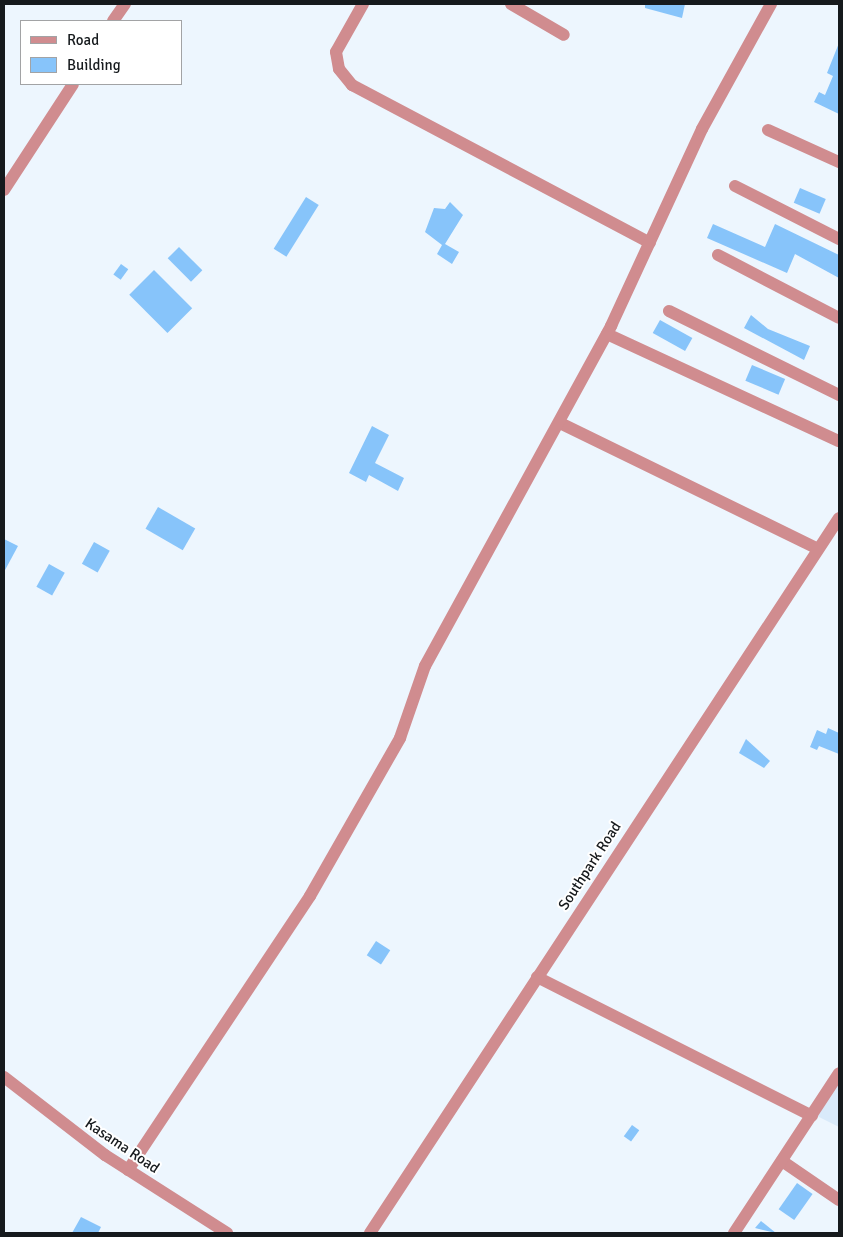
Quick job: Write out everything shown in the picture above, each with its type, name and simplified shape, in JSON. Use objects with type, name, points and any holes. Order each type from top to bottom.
[{"type":"street","points":[[114,20],[125,4]]},
{"type":"street","points":[[363,4],[336,52],[339,69],[352,85],[650,243]]},
{"type":"street","points":[[511,4],[564,35]]},
{"type":"street","points":[[128,1170],[310,896],[400,738],[425,666],[607,334],[702,129],[770,4]]},
{"type":"street","points":[[4,190],[72,85]]},
{"type":"street","points":[[768,130],[839,162]]},
{"type":"street","points":[[734,186],[839,238]]},
{"type":"street","points":[[718,255],[839,318]]},
{"type":"street","points":[[668,311],[839,395]]},
{"type":"street","points":[[607,334],[839,440]]},
{"type":"street","points":[[560,422],[818,549]]},
{"type":"street","name":"Southpark Road","points":[[370,1233],[839,518]]},
{"type":"street","points":[[537,977],[812,1116]]},
{"type":"street","points":[[734,1233],[839,1073]]},
{"type":"street","name":"Kasama Road","points":[[4,1078],[34,1104],[128,1170],[227,1233]]},
{"type":"street","points":[[782,1161],[839,1200]]},
{"type":"shaded area","points":[[839,1078],[839,1127],[815,1115]]},
{"type":"building","points":[[645,4],[685,4],[682,18],[645,8]]},
{"type":"building","points":[[839,43],[839,114],[814,102],[819,92],[825,95],[833,76],[827,73]]},
{"type":"building","points":[[800,188],[826,199],[820,214],[794,203]]},
{"type":"building","points":[[306,197],[319,205],[286,257],[274,249]]},
{"type":"building","points":[[450,202],[463,215],[445,244],[459,252],[452,264],[437,254],[442,245],[425,232],[434,208],[445,209]]},
{"type":"building","points":[[713,224],[765,247],[775,224],[839,255],[839,278],[795,254],[787,273],[707,238]]},
{"type":"building","points":[[179,247],[202,270],[191,282],[168,258]]},
{"type":"building","points":[[121,264],[128,269],[121,280],[113,275]]},
{"type":"building","points":[[154,270],[192,308],[167,333],[129,295]]},
{"type":"building","points":[[751,315],[768,329],[810,346],[804,360],[744,328]]},
{"type":"building","points":[[660,320],[692,338],[685,351],[653,333]]},
{"type":"building","points":[[752,365],[785,379],[778,395],[745,381]]},
{"type":"building","points":[[372,426],[389,435],[375,463],[404,478],[398,491],[369,475],[366,482],[349,473]]},
{"type":"building","points":[[158,507],[195,528],[183,550],[146,529]]},
{"type":"building","points":[[4,539],[18,546],[4,572]]},
{"type":"building","points":[[94,542],[110,551],[98,573],[82,564]]},
{"type":"building","points":[[49,564],[65,573],[52,595],[36,587]]},
{"type":"building","points":[[828,728],[839,733],[839,754],[819,746],[817,750],[810,747],[817,730],[826,734]]},
{"type":"building","points":[[746,739],[770,761],[764,768],[739,753]]},
{"type":"building","points":[[376,941],[390,950],[381,965],[367,955]]},
{"type":"building","points":[[632,1125],[639,1130],[631,1142],[624,1136]]},
{"type":"building","points":[[797,1183],[813,1194],[794,1220],[779,1209]]},
{"type":"building","points":[[81,1217],[101,1227],[98,1233],[72,1233]]},
{"type":"building","points":[[761,1221],[776,1233],[755,1228]]}]
